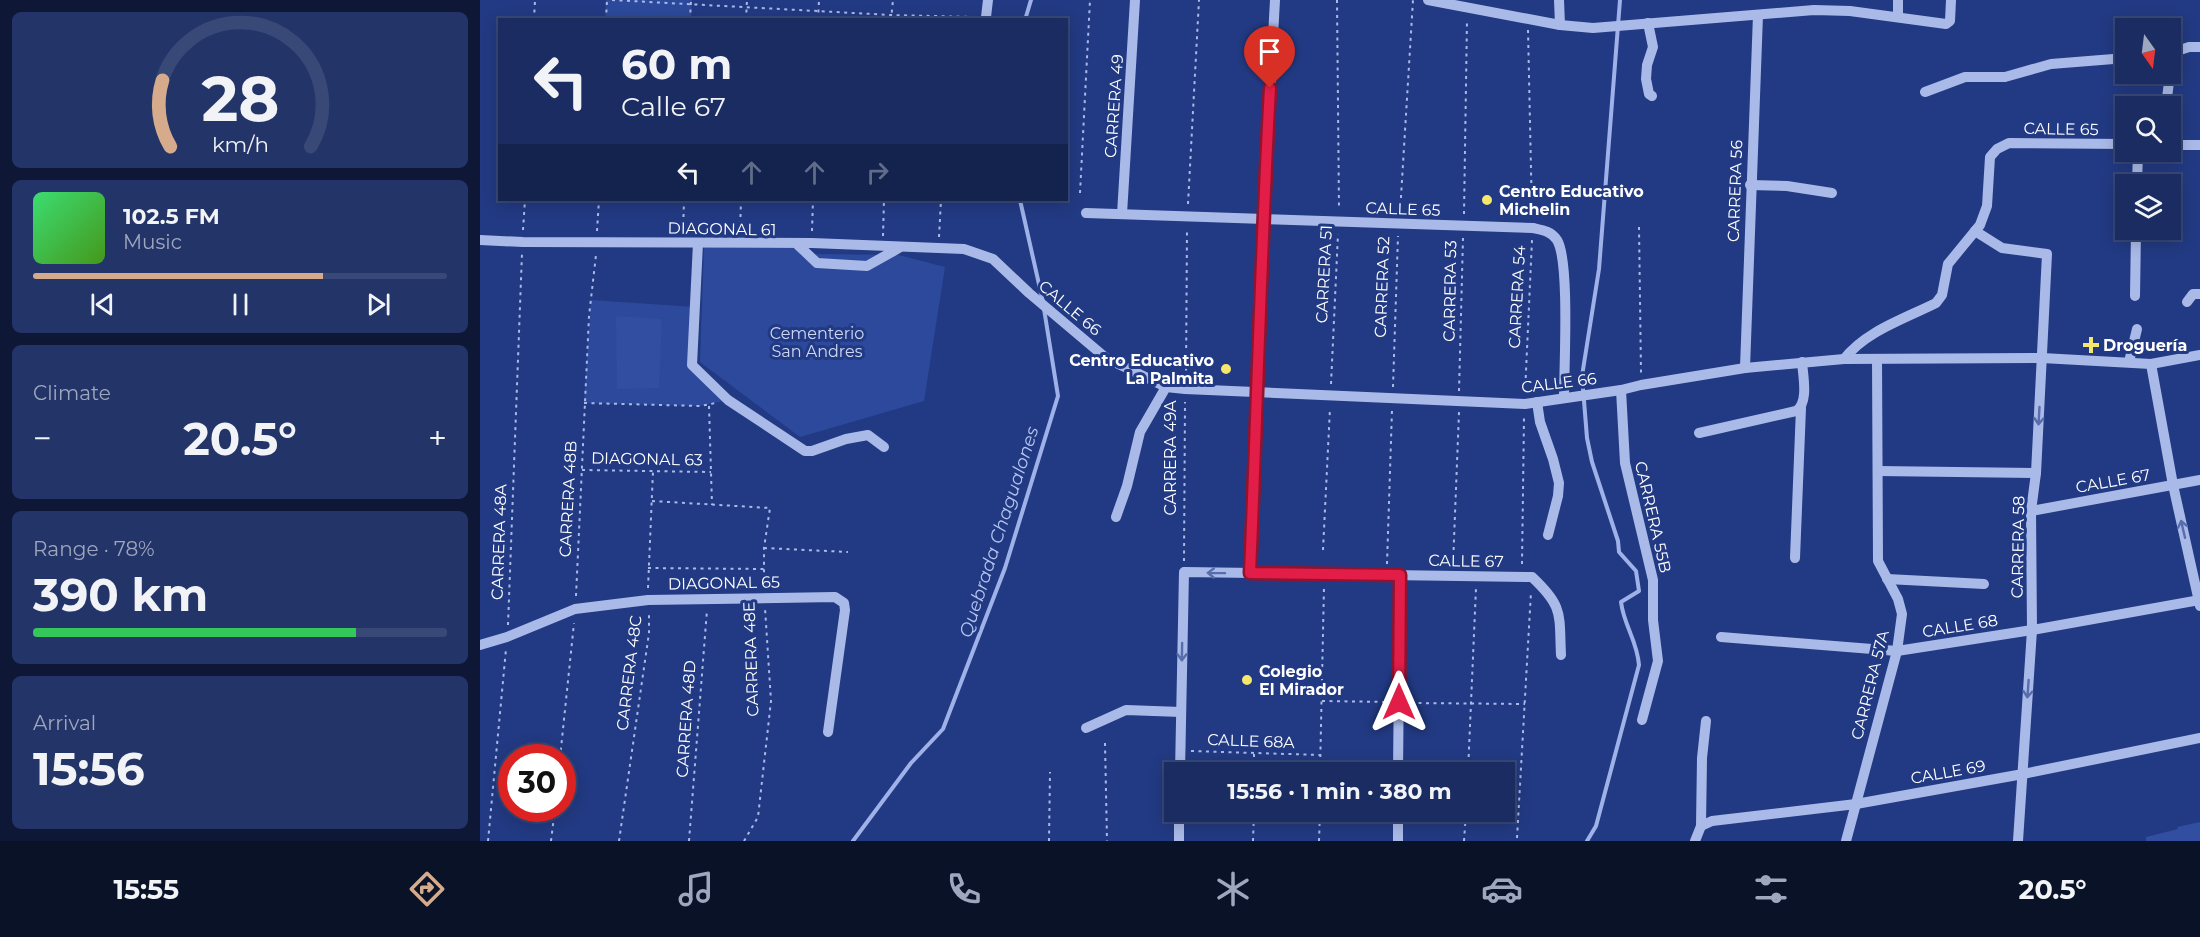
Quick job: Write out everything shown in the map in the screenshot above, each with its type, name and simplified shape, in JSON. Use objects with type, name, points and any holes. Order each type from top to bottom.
[{"type":"street","points":[[986,17],[988,0]]},
{"type":"street","name":"CARRERA 49","points":[[1122,214],[1136,0]]},
{"type":"street","points":[[1250,573],[1263,219],[1275,0]]},
{"type":"street","points":[[1496,12],[1497,0]]},
{"type":"street","points":[[1559,0],[1560,25]]},
{"type":"street","points":[[1898,0],[1898,17]]},
{"type":"street","points":[[1434,1],[1560,25],[1593,28],[1814,10],[1850,11],[1946,24],[1950,21],[1951,0]]},
{"type":"street","name":"CARRERA 56","points":[[1745,368],[1758,15]]},
{"type":"street","points":[[1648,24],[1653,47],[1647,65],[1646,79],[1649,94],[1652,96]]},
{"type":"street","points":[[2181,50],[2200,47]]},
{"type":"street","points":[[1925,92],[1965,77],[2005,77],[2051,64],[2115,57]]},
{"type":"street","name":"CALLE 65","points":[[1975,231],[1980,225],[1987,206],[1990,157],[1997,149],[2009,143],[2115,144]]},
{"type":"street","points":[[2181,144],[2200,145]]},
{"type":"street","points":[[1750,186],[1787,186],[1832,193]]},
{"type":"street","name":"CALLE 65","points":[[1086,213],[1533,228],[1549,232],[1558,242],[1564,268],[1566,398]]},
{"type":"street","points":[[1844,359],[1854,346],[1873,334],[1936,303],[1942,295],[1948,264],[1975,231]]},
{"type":"street","name":"CARRERA 58","points":[[1975,231],[2002,248],[2047,254],[2036,473],[2031,511],[2032,630],[2018,841]]},
{"type":"street","name":"DIAGONAL 61","points":[[480,240],[798,245],[812,243],[964,249]]},
{"type":"street","points":[[2135,296],[2136,240]]},
{"type":"street","points":[[698,243],[692,365],[729,400],[805,452],[846,439],[868,435],[884,447]]},
{"type":"street","points":[[798,245],[817,263],[867,266],[900,248]]},
{"type":"street","name":"CALLE 66","points":[[964,249],[993,259],[1029,293],[1106,358],[1166,387],[1185,389],[1525,404],[1745,368],[1802,362],[1844,359],[2043,358],[2151,364],[2199,352]]},
{"type":"street","points":[[2187,303],[2193,294],[2200,294]]},
{"type":"street","points":[[2129,362],[2137,329]]},
{"type":"street","name":"CARRERA 57A","points":[[1846,841],[1897,651],[1902,614],[1898,599],[1878,561],[1877,359]]},
{"type":"street","points":[[1795,558],[1802,362]]},
{"type":"street","points":[[2151,364],[2173,485],[2200,602]]},
{"type":"street","points":[[1116,516],[1127,486],[1140,432],[1166,387]]},
{"type":"street","name":"CARRERA 55B","points":[[1621,390],[1625,463],[1653,580],[1653,620],[1658,662],[1642,720]]},
{"type":"street","points":[[1537,402],[1540,422],[1559,483],[1548,536]]},
{"type":"street","points":[[1700,433],[1796,411],[1802,405]]},
{"type":"street","points":[[1878,471],[2036,473]]},
{"type":"street","name":"CALLE 67","points":[[2031,511],[2200,480]]},
{"type":"street","points":[[1180,762],[1184,572]]},
{"type":"street","name":"CALLE 67","points":[[1184,572],[1526,577]]},
{"type":"street","points":[[1398,762],[1400,575]]},
{"type":"street","points":[[1526,577],[1549,593],[1556,603],[1559,613],[1561,655]]},
{"type":"street","points":[[1887,579],[1984,584]]},
{"type":"street","name":"DIAGONAL 65","points":[[480,645],[507,637],[575,609],[648,600],[835,597],[844,603],[845,610],[828,732]]},
{"type":"street","name":"CALLE 68","points":[[1721,637],[1897,651],[2200,602]]},
{"type":"street","points":[[1086,728],[1126,710],[1181,712]]},
{"type":"street","points":[[1695,841],[1701,826],[1702,758],[1706,721]]},
{"type":"street","name":"CALLE 69","points":[[1701,826],[1712,821],[1856,804],[2023,774],[2200,738]]},
{"type":"street","points":[[1179,822],[1179,841]]},
{"type":"street","points":[[1398,822],[1398,841]]},
{"type":"path","points":[[534,18],[535,0]]},
{"type":"path","points":[[606,18],[607,0]]},
{"type":"path","points":[[612,0],[891,15],[986,17]]},
{"type":"path","points":[[690,18],[691,0]]},
{"type":"path","points":[[746,18],[747,0]]},
{"type":"path","points":[[818,18],[819,0]]},
{"type":"path","points":[[891,15],[892,0]]},
{"type":"path","points":[[1080,193],[1090,0]]},
{"type":"path","name":"CARRERA 49A","points":[[1184,572],[1188,217],[1199,0]]},
{"type":"path","name":"CARRERA 51","points":[[1323,550],[1339,222],[1337,0]]},
{"type":"path","name":"CARRERA 52","points":[[1387,575],[1399,224],[1413,0]]},
{"type":"path","name":"CARRERA 53","points":[[1453,576],[1464,226],[1467,7]]},
{"type":"path","name":"CARRERA 54","points":[[1517,838],[1525,704],[1525,404],[1533,228],[1527,18]]},
{"type":"path","name":"CARRERA 48A","points":[[488,841],[507,637],[525,201]]},
{"type":"path","points":[[597,241],[599,201]]},
{"type":"path","points":[[683,243],[684,201]]},
{"type":"path","points":[[740,243],[741,201]]},
{"type":"path","points":[[812,243],[813,201]]},
{"type":"path","points":[[882,246],[884,201]]},
{"type":"path","points":[[938,248],[941,201]]},
{"type":"path","points":[[1639,227],[1641,385]]},
{"type":"path","name":"CARRERA 48B","points":[[561,744],[575,609],[589,316],[597,241]]},
{"type":"path","points":[[584,403],[709,405],[729,400]]},
{"type":"path","points":[[652,501],[712,505],[709,405]]},
{"type":"path","name":"DIAGONAL 63","points":[[582,470],[711,472]]},
{"type":"path","name":"CARRERA 48C","points":[[619,841],[649,633],[648,568],[653,471]]},
{"type":"path","name":"CARRERA 48E","points":[[712,505],[770,508],[764,548],[764,597],[771,701],[758,818],[744,841]]},
{"type":"path","points":[[764,548],[848,552]]},
{"type":"path","name":"DIAGONAL 65","points":[[648,568],[764,569]]},
{"type":"path","points":[[1320,762],[1324,574]]},
{"type":"path","points":[[1469,762],[1476,576]]},
{"type":"path","name":"CARRERA 48D","points":[[689,841],[708,599]]},
{"type":"path","points":[[1322,700],[1525,704]]},
{"type":"path","points":[[1105,743],[1107,841]]},
{"type":"path","name":"CALLE 68A","points":[[1180,751],[1320,755]]},
{"type":"path","points":[[1254,754],[1254,762]]},
{"type":"path","points":[[1049,841],[1050,772]]},
{"type":"path","points":[[551,841],[553,822]]},
{"type":"path","points":[[1253,841],[1254,822]]},
{"type":"path","points":[[1319,841],[1320,822]]},
{"type":"path","points":[[1464,841],[1465,822]]},
{"type":"green space","points":[[606,0],[692,0],[691,18],[605,18]]},
{"type":"green space","name":"Cementerio San Andres","points":[[798,245],[815,254],[899,255],[945,267],[924,401],[800,437],[700,362],[704,247]]},
{"type":"green space","points":[[591,300],[695,307],[692,365],[728,400],[700,406],[584,403]]},
{"type":"building","points":[[616,316],[662,319],[659,388],[617,389]]},
{"type":"building","points":[[2200,822],[2200,841],[2146,841],[2146,837]]},
{"type":"waterway","name":"Quebrada Chagualones","points":[[1026,18],[1031,0]]},
{"type":"waterway","points":[[1587,841],[1596,826],[1639,665],[1621,602],[1639,591],[1636,571],[1619,552],[1618,541],[1592,462],[1587,438],[1582,376],[1599,269],[1620,0]]},
{"type":"waterway","name":"Quebrada Chagualones","points":[[1020,201],[1043,302]]},
{"type":"waterway","name":"Quebrada Chagualones","points":[[853,841],[911,763],[943,729],[1005,568],[1058,396],[1044,309]]},
{"type":"place","name":"Centro Educativo Michelin","points":[[1487,200]]},
{"type":"place","name":"Droguería","points":[[2091,345]]},
{"type":"place","name":"Centro Educativo La Palmita","points":[[1226,369]]},
{"type":"place","name":"Colegio El Mirador","points":[[1247,680]]},
{"type":"route","points":[[1270,88],[1250,573],[1400,575],[1399,702]]}]
